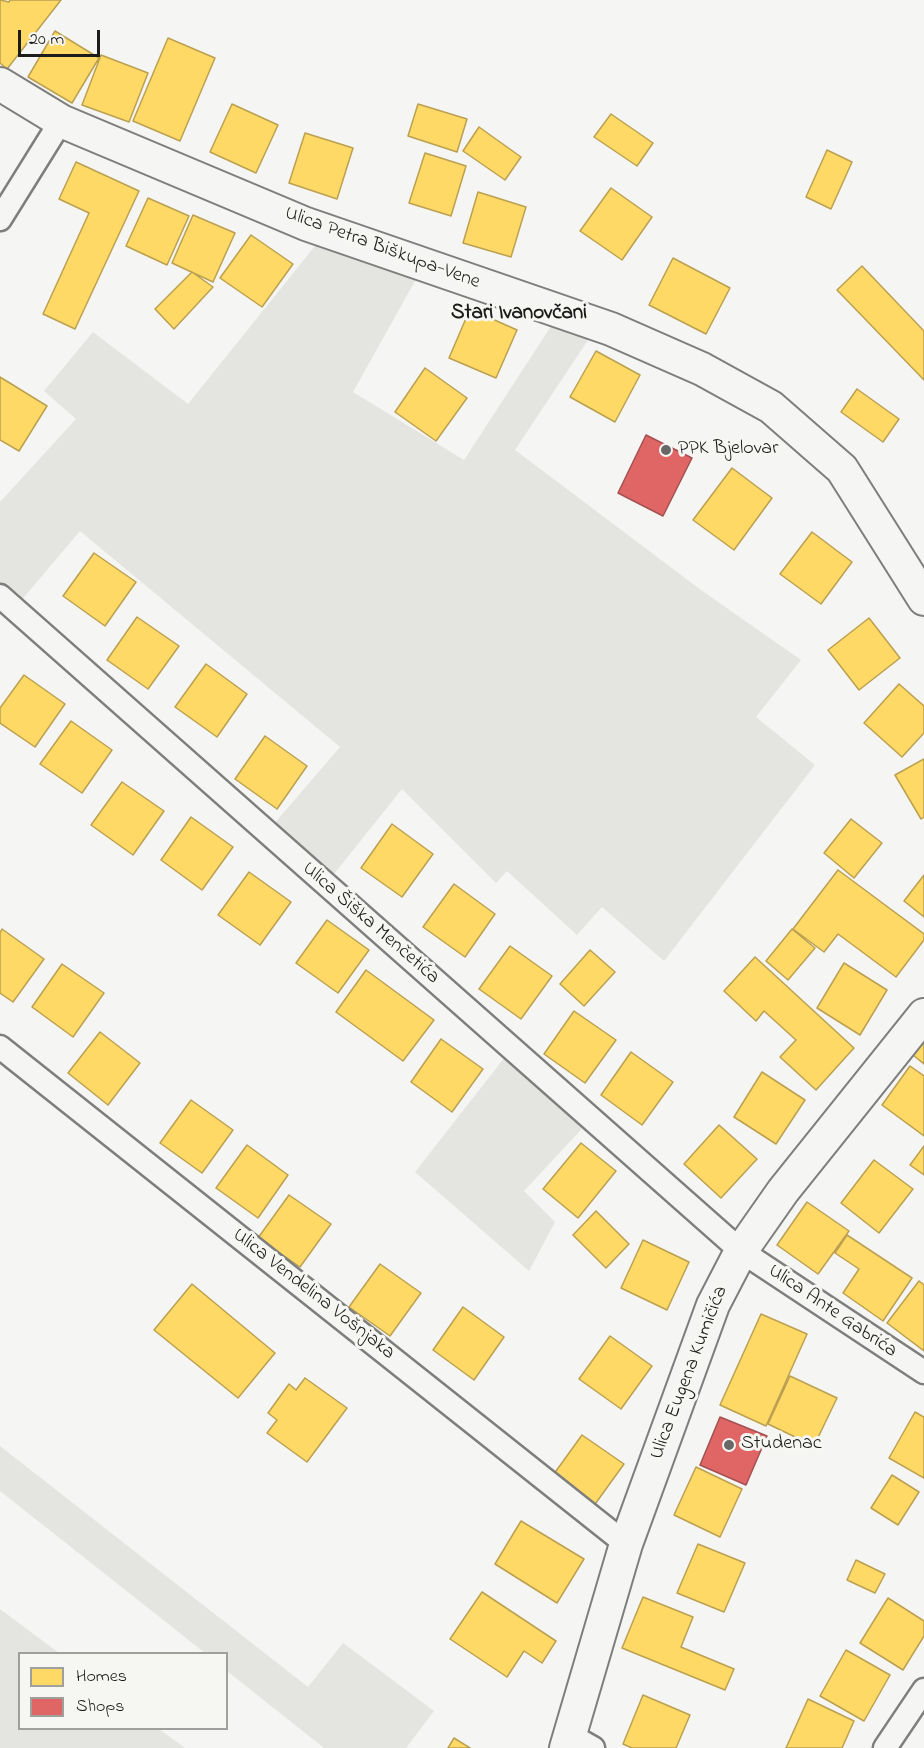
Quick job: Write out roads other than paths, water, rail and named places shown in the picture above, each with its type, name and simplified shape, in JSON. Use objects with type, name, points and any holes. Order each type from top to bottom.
[{"type":"main road","name":"Ulica Petra Biškupa-Vene","points":[[0,84],[61,122],[306,224],[611,329],[702,369],[771,407],[842,469],[924,599]]},
{"type":"main road","name":"Ulica Eugena Kumičića","points":[[576,1744],[626,1544],[713,1305],[741,1251],[783,1191],[924,1015]]},
{"type":"street","points":[[0,219],[61,122]]},
{"type":"street","name":"Ulica Šiška Menčetića","points":[[0,596],[741,1251]]},
{"type":"street","name":"Ulica Vendelina Vošnjaka","points":[[0,1047],[626,1544]]},
{"type":"street","name":"Ulica Ante Gabrića","points":[[741,1251],[924,1372]]},
{"type":"street","points":[[885,1748],[924,1690]]},
{"type":"place","name":"PPK Bjelovar","points":[[666,450]]},
{"type":"place","name":"Studenac","points":[[729,1445]]},
{"type":"district","name":"Stari Ivanovčani","points":[[519,315]]}]
